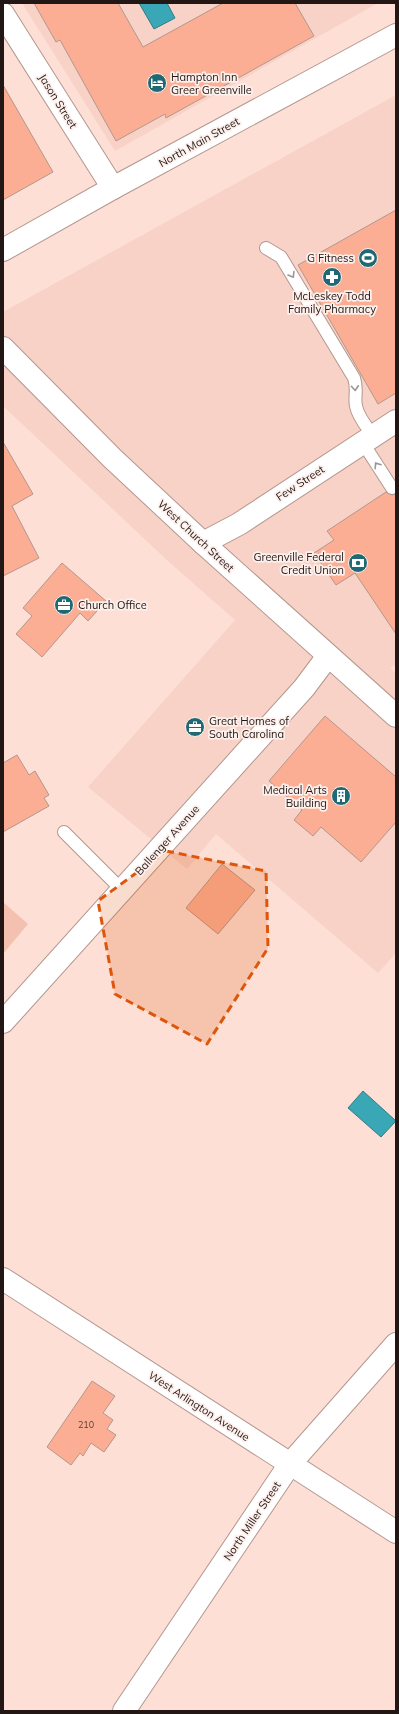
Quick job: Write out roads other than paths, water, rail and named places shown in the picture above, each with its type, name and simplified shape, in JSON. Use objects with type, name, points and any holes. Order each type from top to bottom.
[{"type":"street","name":"Jason Street","points":[[3,14],[113,188]]},
{"type":"street","name":"North Main Street","points":[[3,250],[113,188],[396,34]]},
{"type":"street","name":"West Church Street","points":[[3,348],[112,458],[203,543],[396,716]]},
{"type":"street","name":"Few Street","points":[[203,543],[239,524],[368,440],[395,425]]},
{"type":"street","name":"Ballenger Avenue","points":[[3,1022],[304,688],[328,656]]},
{"type":"street","name":"West Arlington Avenue","points":[[3,1279],[396,1532]]},
{"type":"street","name":"North Miller Street","points":[[124,1711],[290,1464],[396,1344]]},
{"type":"lane","points":[[266,248],[281,257],[354,378],[357,386],[356,406],[358,413],[368,440],[392,488]]},
{"type":"lane","points":[[64,832],[122,890]]},
{"type":"water","points":[[139,3],[167,3],[175,18],[154,29]]},
{"type":"water","points":[[363,1091],[396,1121],[381,1137],[348,1108]]},
{"type":"place","name":"Hampton Inn Greer Greenville","points":[[157,83]]},
{"type":"place","name":"G Fitness","points":[[368,258]]},
{"type":"place","name":"McLeskey Todd Family Pharmacy","points":[[332,277]]},
{"type":"place","name":"Greenville Federal Credit Union","points":[[358,563]]},
{"type":"place","name":"Church Office","points":[[64,605]]},
{"type":"place","name":"Great Homes of South Carolina","points":[[195,727]]},
{"type":"place","name":"Medical Arts Building","points":[[341,796]]}]
